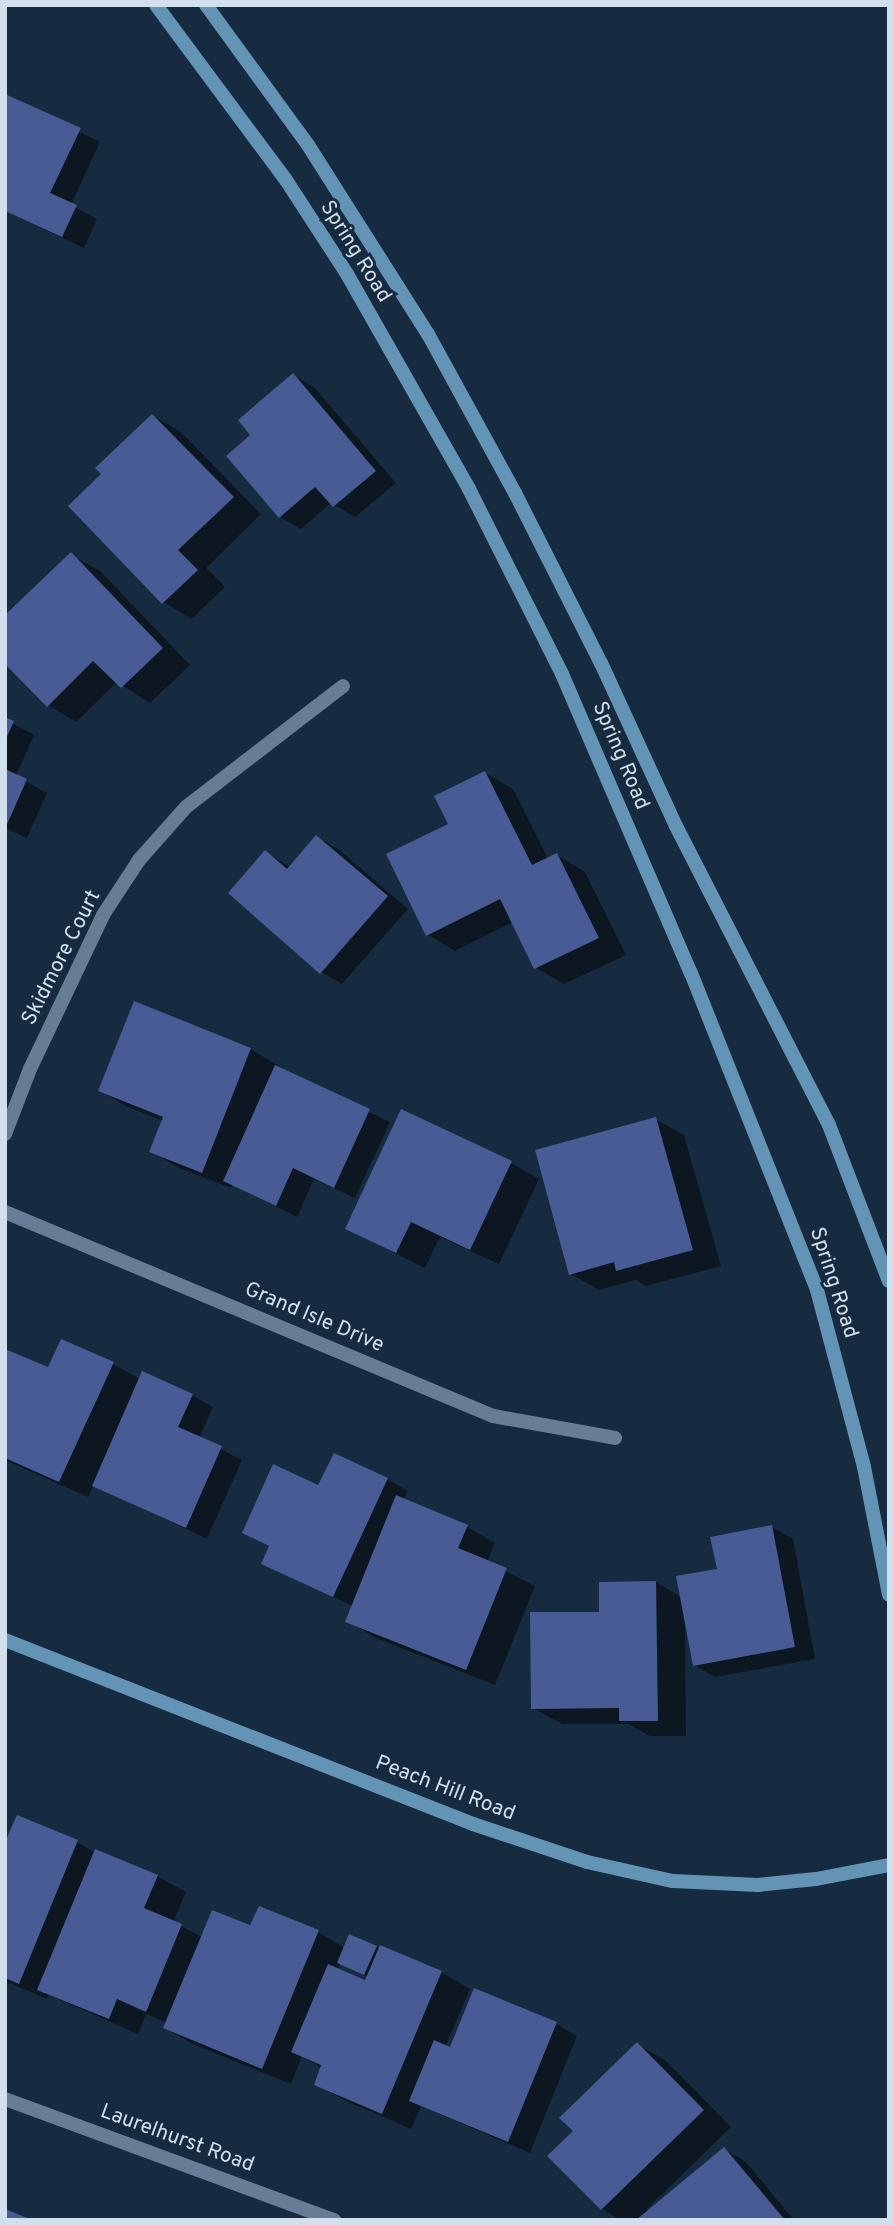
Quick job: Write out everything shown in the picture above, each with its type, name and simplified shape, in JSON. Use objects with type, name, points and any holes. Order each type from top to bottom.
[{"type":"main road","name":"Spring Road","points":[[156,5],[286,180],[347,274],[469,489],[562,674],[691,973],[817,1290],[863,1467],[889,1595]]},
{"type":"main road","name":"Spring Road","points":[[206,5],[308,145],[414,312],[515,494],[601,663],[676,826],[829,1125],[889,1281]]},
{"type":"main road","name":"Peach Hill Road","points":[[5,1640],[473,1824],[587,1862],[673,1881],[758,1885],[816,1879],[889,1865]]},
{"type":"street","name":"Skidmore Court","points":[[5,1133],[30,1069],[103,915],[139,860],[186,807],[343,686]]},
{"type":"street","name":"Grand Isle Drive","points":[[5,1212],[493,1416],[615,1438]]},
{"type":"street","name":"Laurelhurst Road","points":[[5,2098],[334,2220]]},
{"type":"building","points":[[7,95],[81,128],[50,193],[77,205],[62,237],[5,211]]},
{"type":"building","points":[[293,373],[376,471],[333,507],[315,487],[279,518],[226,456],[250,435],[238,420]]},
{"type":"building","points":[[152,414],[234,497],[178,550],[198,570],[162,604],[68,506],[101,474],[95,468]]},
{"type":"building","points":[[71,552],[163,648],[121,688],[93,661],[47,707],[5,664],[5,615]]},
{"type":"building","points":[[5,717],[14,721],[5,741]]},
{"type":"building","points":[[5,769],[27,779],[5,829]]},
{"type":"building","points":[[485,771],[532,865],[557,853],[599,938],[534,969],[500,899],[426,936],[386,854],[448,824],[434,796]]},
{"type":"building","points":[[316,835],[388,896],[320,974],[228,893],[265,850],[287,869]]},
{"type":"building","points":[[134,1001],[251,1048],[202,1173],[149,1152],[163,1117],[98,1091]]},
{"type":"building","points":[[275,1065],[370,1109],[334,1188],[293,1168],[276,1206],[223,1181]]},
{"type":"building","points":[[401,1109],[512,1161],[470,1250],[411,1222],[396,1253],[345,1229]]},
{"type":"building","points":[[656,1117],[693,1250],[616,1271],[614,1262],[569,1275],[535,1150]]},
{"type":"building","points":[[61,1339],[114,1362],[59,1482],[5,1458],[5,1349],[48,1367]]},
{"type":"building","points":[[142,1371],[193,1394],[178,1427],[222,1446],[186,1528],[92,1486]]},
{"type":"building","points":[[334,1453],[388,1478],[333,1597],[261,1564],[269,1546],[242,1533],[273,1464],[318,1485]]},
{"type":"building","points":[[396,1495],[468,1525],[458,1548],[507,1568],[466,1670],[345,1622]]},
{"type":"building","points":[[772,1525],[795,1647],[693,1666],[676,1576],[717,1569],[710,1537]]},
{"type":"building","points":[[656,1581],[658,1721],[619,1721],[619,1708],[531,1709],[530,1612],[599,1612],[599,1582]]},
{"type":"building","points":[[17,1815],[78,1840],[19,1984],[5,1978],[5,1842]]},
{"type":"building","points":[[95,1849],[158,1875],[144,1908],[182,1924],[146,2012],[117,1999],[109,2019],[37,1990]]},
{"type":"building","points":[[259,1906],[319,1930],[262,2069],[163,2028],[212,1910],[250,1925]]},
{"type":"building","points":[[349,1934],[377,1946],[364,1975],[337,1963]]},
{"type":"building","points":[[380,1945],[442,1971],[382,2114],[314,2085],[321,2065],[291,2052],[328,1964],[365,1980]]},
{"type":"building","points":[[474,1988],[557,2022],[508,2142],[409,2101],[434,2040],[450,2047]]},
{"type":"building","points":[[637,2042],[704,2110],[601,2210],[547,2156],[573,2131],[559,2118]]},
{"type":"building","points":[[724,2147],[785,2220],[636,2220]]},
{"type":"building","points":[[5,2209],[32,2220],[5,2220]]}]
